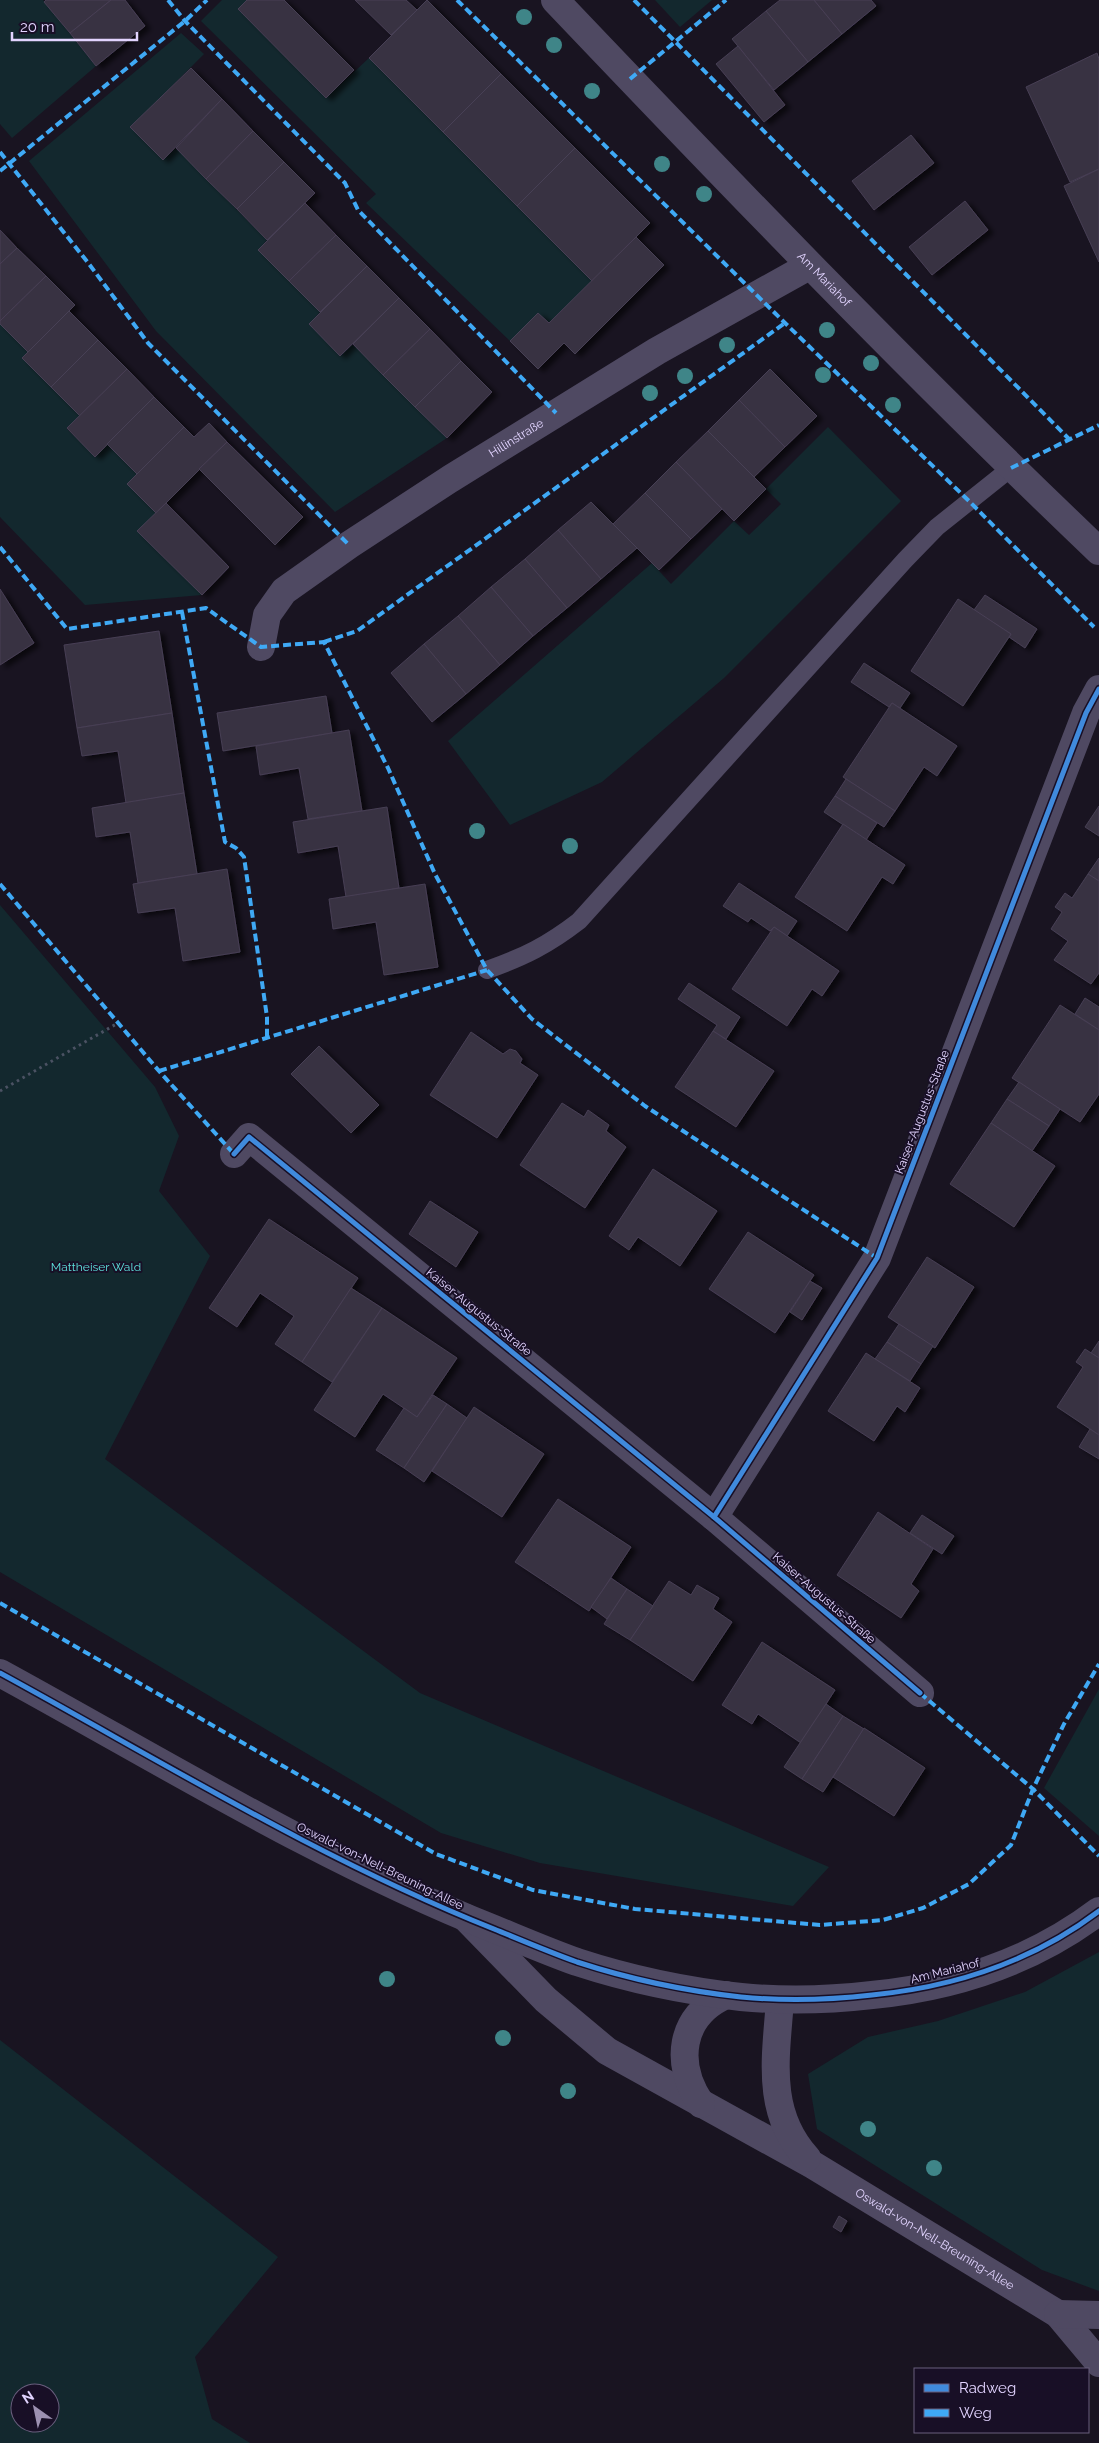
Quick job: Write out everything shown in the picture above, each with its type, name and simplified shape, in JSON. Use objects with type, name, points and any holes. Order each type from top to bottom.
[{"type":"street","name":"Am Mariahof","points":[[555,0],[809,266],[1011,468],[1099,551]]},
{"type":"street","name":"Hillinstraße","points":[[261,647],[267,615],[284,591],[458,474],[657,351],[809,266]]},
{"type":"street","name":"Kaiser-Augustus-Straße","points":[[714,1517],[877,1258],[1086,713],[1099,689]]},
{"type":"street","name":"Kaiser-Augustus-Straße","points":[[234,1154],[248,1137],[714,1517],[920,1694]]},
{"type":"street","name":"Oswald-von-Nell-Breuning-Allee","points":[[0,1674],[297,1838],[466,1918],[578,1962],[671,1986],[726,1995],[780,2000],[776,2058],[778,2105],[786,2127],[797,2147],[813,2165]]},
{"type":"street","name":"Am Mariahof","points":[[780,2000],[899,1992],[956,1981],[983,1973],[1028,1954],[1099,1911]]},
{"type":"street","name":"Oswald-von-Nell-Breuning-Allee","points":[[466,1918],[546,2000],[607,2051],[813,2165],[1058,2314],[1099,2364]]},
{"type":"street","points":[[701,2104],[687,2078],[684,2064],[686,2039],[694,2021],[706,2007],[726,1995]]},
{"type":"street","name":"Oswald-von-Nell-Breuning-Allee","points":[[1058,2314],[1099,2315]]},
{"type":"lane","points":[[487,970],[521,958],[553,942],[579,921],[905,560],[937,527],[1011,468]]},
{"type":"path","points":[[0,1091],[118,1023]]},
{"type":"green space","points":[[0,0],[43,0],[96,66],[12,138],[0,124]]},
{"type":"green space","points":[[222,0],[247,0],[238,9],[326,98],[369,58],[592,281],[549,323],[538,313],[510,341],[366,203],[376,194],[201,21]]},
{"type":"green space","points":[[655,0],[712,0],[680,27]]},
{"type":"green space","points":[[181,33],[204,54],[131,127],[163,160],[176,148],[267,240],[258,250],[320,312],[309,324],[340,355],[353,344],[447,438],[335,512],[156,331],[29,161]]},
{"type":"green space","points":[[0,324],[28,352],[22,358],[80,416],[67,429],[95,456],[107,444],[137,474],[127,484],[156,513],[138,531],[202,595],[85,605],[0,517]]},
{"type":"green space","points":[[828,427],[901,501],[724,678],[602,782],[510,825],[448,741],[652,563],[671,584],[734,521],[749,535],[781,504],[766,489]]},
{"type":"green space","name":"Mattheiser Wald","points":[[0,905],[155,1087],[179,1136],[159,1191],[210,1256],[105,1459],[420,1693],[829,1867],[793,1906],[540,1863],[441,1833],[0,1572]]},
{"type":"green space","points":[[1099,1689],[1099,1836],[1044,1788]]},
{"type":"green space","points":[[1099,1952],[1099,2291],[1042,2270],[817,2129],[808,2074],[868,2037],[938,2021],[1025,1992]]},
{"type":"green space","points":[[0,2040],[278,2257],[195,2357],[212,2419],[250,2443],[0,2443]]},
{"type":"building","points":[[46,0],[111,0],[70,33],[44,2]]},
{"type":"building","points":[[111,0],[125,0],[145,26],[96,66],[70,33]]},
{"type":"building","points":[[247,0],[284,0],[354,70],[326,98],[238,9]]},
{"type":"building","points":[[355,0],[406,0],[417,10],[391,35]]},
{"type":"building","points":[[427,0],[501,74],[443,132],[369,58]]},
{"type":"building","points":[[780,0],[814,0],[842,34],[808,62],[766,11]]},
{"type":"building","points":[[814,0],[871,0],[876,6],[842,34]]},
{"type":"building","points":[[766,11],[808,62],[774,90],[732,39]]},
{"type":"building","points":[[738,46],[785,105],[764,122],[716,64]]},
{"type":"building","points":[[1097,53],[1099,59],[1099,169],[1070,182],[1026,87]]},
{"type":"building","points":[[191,68],[222,99],[163,160],[130,127]]},
{"type":"building","points":[[501,74],[575,148],[517,206],[443,132]]},
{"type":"building","points":[[222,99],[253,131],[206,179],[176,148]]},
{"type":"building","points":[[253,131],[284,162],[237,209],[206,179]]},
{"type":"building","points":[[911,135],[934,163],[874,210],[852,181]]},
{"type":"building","points":[[575,148],[650,223],[592,281],[517,206]]},
{"type":"building","points":[[284,162],[315,193],[267,240],[237,209]]},
{"type":"building","points":[[1099,169],[1099,262],[1064,186]]},
{"type":"building","points":[[965,201],[988,230],[932,275],[909,247]]},
{"type":"building","points":[[305,203],[336,235],[289,281],[258,250]]},
{"type":"building","points":[[0,230],[17,248],[0,264]]},
{"type":"building","points":[[336,235],[367,266],[320,312],[289,281]]},
{"type":"building","points":[[636,237],[664,265],[575,354],[564,343],[538,369],[510,341],[538,313],[549,323]]},
{"type":"building","points":[[17,248],[46,276],[0,321],[0,264]]},
{"type":"building","points":[[367,266],[399,298],[340,356],[309,324]]},
{"type":"building","points":[[46,276],[75,305],[28,352],[0,324],[0,321]]},
{"type":"building","points":[[399,298],[430,329],[383,375],[353,344]]},
{"type":"building","points":[[69,311],[98,340],[51,387],[22,358]]},
{"type":"building","points":[[430,329],[461,361],[415,407],[383,375]]},
{"type":"building","points":[[98,340],[127,369],[80,416],[51,387]]},
{"type":"building","points":[[461,361],[492,392],[447,438],[415,407]]},
{"type":"building","points":[[127,369],[154,397],[95,457],[67,428]]},
{"type":"building","points":[[770,369],[817,416],[785,447],[739,400]]},
{"type":"building","points":[[154,397],[184,427],[137,474],[107,444]]},
{"type":"building","points":[[739,400],[785,447],[754,477],[708,431]]},
{"type":"building","points":[[209,423],[227,442],[156,513],[127,484],[184,427],[194,437]]},
{"type":"building","points":[[708,431],[766,489],[734,521],[676,462]]},
{"type":"building","points":[[227,442],[303,517],[275,545],[199,469]]},
{"type":"building","points":[[676,462],[722,509],[691,539],[645,493]]},
{"type":"building","points":[[645,493],[691,539],[659,570],[613,524]]},
{"type":"building","points":[[591,502],[637,548],[601,579],[558,530]]},
{"type":"building","points":[[166,503],[229,567],[202,595],[137,531]]},
{"type":"building","points":[[558,530],[601,579],[567,608],[525,559]]},
{"type":"building","points":[[525,559],[567,608],[533,636],[491,587]]},
{"type":"building","points":[[491,587],[533,636],[500,665],[458,616]]},
{"type":"building","points":[[0,589],[34,643],[0,665]]},
{"type":"building","points":[[985,595],[1037,629],[1025,648],[1009,637],[1011,634],[974,610]]},
{"type":"building","points":[[958,599],[1011,634],[963,706],[911,671]]},
{"type":"building","points":[[458,616],[500,665],[466,694],[424,644]]},
{"type":"building","points":[[159,631],[172,713],[77,728],[64,645]]},
{"type":"building","points":[[424,644],[466,694],[432,722],[391,673]]},
{"type":"building","points":[[864,663],[910,693],[900,708],[892,703],[889,707],[851,682]]},
{"type":"building","points":[[326,696],[332,733],[223,751],[217,713]]},
{"type":"building","points":[[892,703],[957,746],[937,776],[924,767],[895,811],[843,777]]},
{"type":"building","points":[[172,713],[184,793],[126,803],[118,751],[82,756],[77,728]]},
{"type":"building","points":[[349,730],[362,811],[308,819],[299,768],[260,775],[256,746]]},
{"type":"building","points":[[846,779],[895,811],[884,827],[835,796]]},
{"type":"building","points":[[184,793],[197,874],[138,883],[130,832],[96,837],[92,808]]},
{"type":"building","points":[[835,796],[877,823],[866,840],[824,812]]},
{"type":"building","points":[[1099,806],[1099,836],[1085,827]]},
{"type":"building","points":[[387,807],[399,888],[346,897],[338,846],[298,853],[293,822]]},
{"type":"building","points":[[843,824],[905,865],[893,884],[882,877],[847,931],[795,897]]},
{"type":"building","points":[[1099,858],[1099,881],[1088,874]]},
{"type":"building","points":[[227,869],[240,952],[183,961],[175,908],[138,913],[133,884]]},
{"type":"building","points":[[1088,874],[1099,881],[1099,973],[1091,984],[1054,960],[1068,941],[1051,929],[1062,912],[1055,907],[1065,893],[1072,898]]},
{"type":"building","points":[[739,883],[797,921],[787,936],[774,927],[770,931],[751,918],[748,922],[723,906]]},
{"type":"building","points":[[425,884],[438,967],[384,975],[376,922],[333,929],[329,899]]},
{"type":"building","points":[[774,927],[839,971],[822,996],[812,989],[787,1026],[732,989]]},
{"type":"building","points":[[689,983],[740,1017],[726,1039],[713,1031],[717,1025],[678,999]]},
{"type":"building","points":[[1085,998],[1099,1007],[1099,1030],[1075,1014]]},
{"type":"building","points":[[1060,1005],[1099,1030],[1099,1094],[1080,1122],[1012,1078]]},
{"type":"building","points":[[713,1031],[774,1071],[736,1127],[675,1087]]},
{"type":"building","points":[[471,1032],[503,1054],[510,1049],[516,1051],[522,1059],[520,1063],[538,1075],[497,1138],[430,1095]]},
{"type":"building","points":[[319,1046],[379,1105],[351,1133],[291,1074]]},
{"type":"building","points":[[1019,1082],[1060,1109],[1049,1126],[1007,1099]]},
{"type":"building","points":[[1007,1099],[1049,1126],[1032,1151],[991,1123]]},
{"type":"building","points":[[562,1103],[584,1117],[588,1110],[609,1125],[606,1131],[626,1147],[585,1208],[520,1165]]},
{"type":"building","points":[[991,1123],[1055,1166],[1014,1227],[950,1184]]},
{"type":"building","points":[[653,1169],[717,1211],[680,1266],[638,1237],[629,1250],[609,1236]]},
{"type":"building","points":[[430,1201],[478,1232],[456,1267],[409,1234]]},
{"type":"building","points":[[269,1219],[358,1278],[302,1362],[275,1344],[294,1316],[260,1293],[237,1327],[209,1308]]},
{"type":"building","points":[[748,1232],[814,1275],[775,1333],[709,1289]]},
{"type":"building","points":[[927,1257],[974,1287],[935,1348],[888,1317]]},
{"type":"building","points":[[810,1281],[822,1288],[802,1320],[790,1312]]},
{"type":"building","points":[[351,1288],[382,1308],[332,1382],[302,1362]]},
{"type":"building","points":[[382,1308],[457,1358],[417,1417],[383,1394],[355,1437],[314,1410]]},
{"type":"building","points":[[899,1324],[933,1346],[921,1364],[887,1342]]},
{"type":"building","points":[[1099,1341],[1099,1358],[1091,1353]]},
{"type":"building","points":[[887,1342],[921,1364],[910,1381],[875,1359]]},
{"type":"building","points":[[1085,1349],[1099,1358],[1099,1435],[1057,1407],[1083,1367],[1076,1362]]},
{"type":"building","points":[[866,1353],[920,1388],[905,1412],[897,1406],[874,1441],[828,1411]]},
{"type":"building","points":[[433,1395],[447,1404],[404,1468],[376,1450],[404,1408],[417,1417]]},
{"type":"building","points":[[447,1404],[467,1418],[424,1482],[404,1468]]},
{"type":"building","points":[[474,1407],[544,1454],[502,1517],[432,1471]]},
{"type":"building","points":[[1090,1429],[1099,1435],[1099,1459],[1079,1447]]},
{"type":"building","points":[[558,1499],[631,1547],[589,1611],[515,1562]]},
{"type":"building","points":[[878,1512],[933,1549],[911,1584],[919,1591],[901,1618],[837,1575]]},
{"type":"building","points":[[922,1515],[954,1536],[942,1554],[910,1533]]},
{"type":"building","points":[[611,1578],[627,1589],[607,1619],[591,1607]]},
{"type":"building","points":[[669,1581],[691,1595],[697,1585],[719,1598],[713,1609],[732,1622],[693,1681],[630,1640]]},
{"type":"building","points":[[627,1589],[653,1606],[630,1640],[604,1624]]},
{"type":"building","points":[[762,1642],[835,1690],[801,1743],[758,1714],[752,1724],[722,1705]]},
{"type":"building","points":[[826,1704],[843,1716],[802,1779],[784,1767]]},
{"type":"building","points":[[843,1716],[864,1729],[823,1792],[802,1779]]},
{"type":"building","points":[[864,1728],[925,1768],[894,1816],[833,1777]]},
{"type":"building","points":[[839,2216],[847,2221],[841,2232],[833,2227]]},
{"type":"marked path","points":[[168,0],[185,21],[345,183],[358,210],[556,413]]},
{"type":"marked path","points":[[0,171],[185,21],[207,0]]},
{"type":"marked path","points":[[457,0],[970,502],[1094,627]]},
{"type":"marked path","points":[[634,0],[1069,439]]},
{"type":"marked path","points":[[630,79],[726,0]]},
{"type":"marked path","points":[[0,152],[89,264],[148,343],[349,545]]},
{"type":"marked path","points":[[324,642],[357,631],[785,323]]},
{"type":"marked path","points":[[1011,468],[1099,425]]},
{"type":"marked path","points":[[0,547],[67,629],[206,608],[261,647],[324,642],[388,768],[435,874],[487,970],[532,1019],[645,1106],[877,1258]]},
{"type":"marked path","points":[[182,612],[225,842],[236,848],[244,857],[267,1017],[267,1039]]},
{"type":"marked path","points":[[0,884],[159,1071],[234,1154]]},
{"type":"marked path","points":[[159,1071],[487,970]]},
{"type":"marked path","points":[[0,1603],[436,1854],[533,1890],[635,1909],[820,1925],[883,1920],[923,1908],[969,1884],[1011,1845],[1033,1789],[1064,1724],[1099,1664]]},
{"type":"marked path","points":[[920,1693],[1033,1789],[1099,1856]]},
{"type":"cycle path","points":[[714,1517],[877,1258],[1086,713],[1099,689]]},
{"type":"cycle path","points":[[234,1154],[249,1137],[714,1517],[920,1693]]},
{"type":"cycle path","points":[[0,1673],[243,1808],[305,1841],[430,1902],[577,1962],[658,1984],[741,1997],[774,1999],[839,1998],[903,1991],[933,1986],[991,1969],[1047,1944],[1074,1929],[1099,1911]]}]
